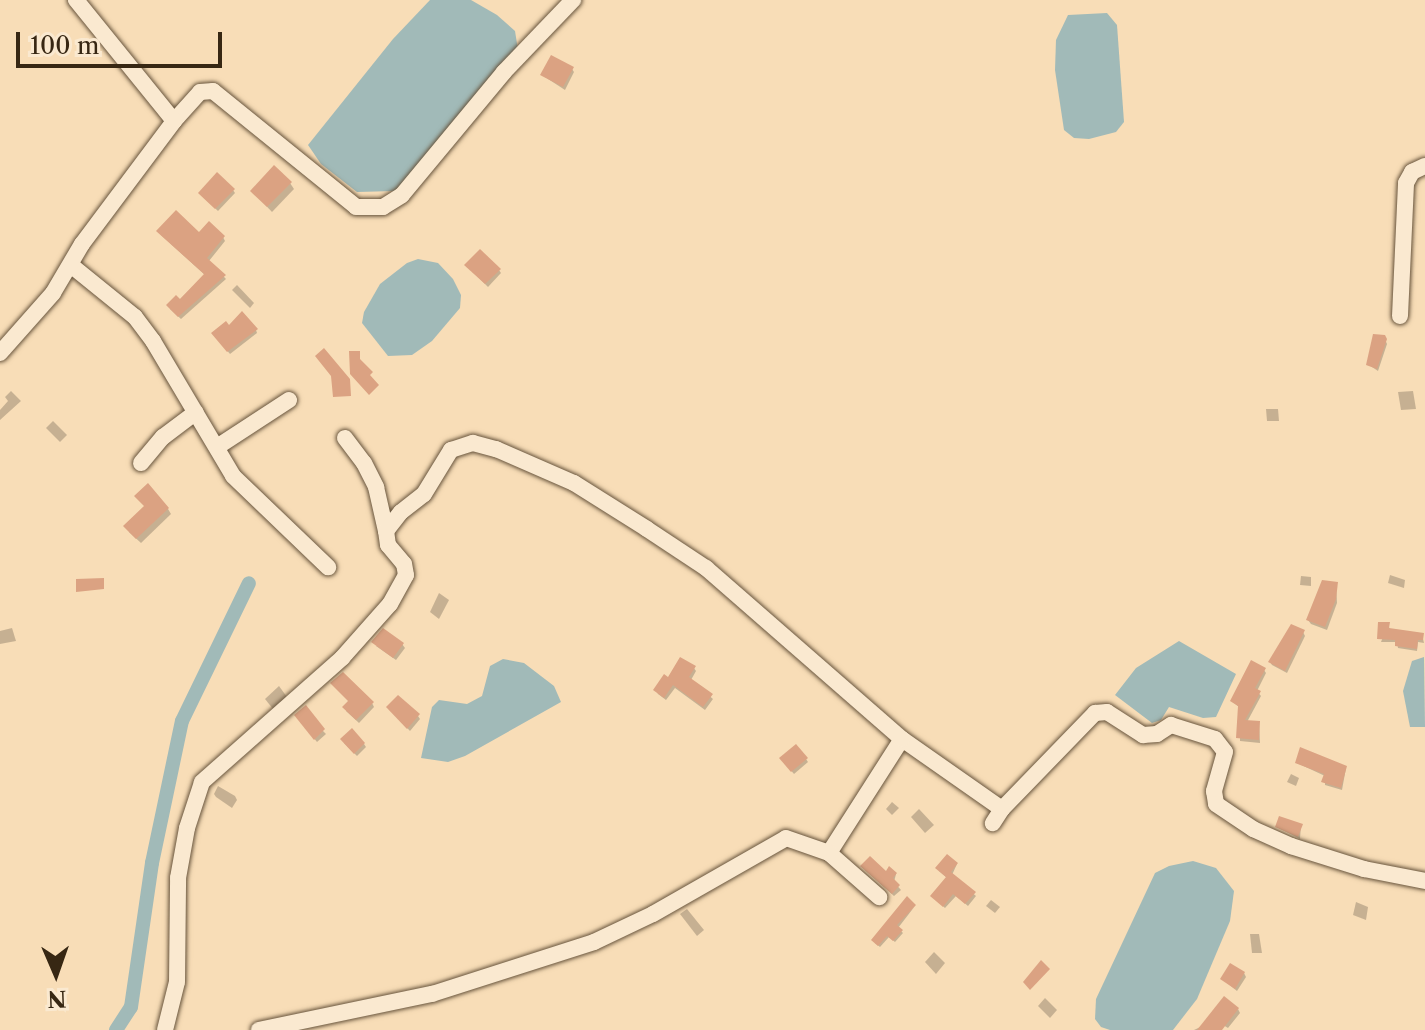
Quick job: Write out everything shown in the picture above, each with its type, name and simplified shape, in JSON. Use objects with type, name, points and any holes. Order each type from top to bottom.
[{"type":"street","points":[[76,0],[174,121]]},
{"type":"street","points":[[0,353],[72,266],[82,244],[108,207],[200,92],[213,91],[356,207],[383,207],[402,195],[504,72],[573,0]]},
{"type":"street","points":[[1400,316],[1406,183],[1412,172],[1425,166]]},
{"type":"street","points":[[72,266],[135,317],[233,476],[328,567]]},
{"type":"street","points":[[217,447],[289,400]]},
{"type":"street","points":[[141,463],[163,437],[196,412]]},
{"type":"street","points":[[165,1030],[177,982],[178,878],[187,828],[202,782],[342,658],[390,604],[406,575],[404,564],[388,545],[376,487],[364,463],[345,438]]},
{"type":"street","points":[[386,531],[401,512],[424,494],[451,450],[473,443],[496,449],[574,483],[706,568],[902,739],[997,816],[1095,713],[1107,712],[1143,735],[1157,734],[1171,725],[1215,739],[1225,752],[1214,791],[1216,804],[1253,829],[1291,846],[1349,864],[1425,881]]},
{"type":"street","points":[[829,853],[902,739]]},
{"type":"street","points":[[259,1030],[432,994],[594,942],[653,914],[786,838],[829,853],[879,897]]},
{"type":"water","points":[[430,0],[471,0],[497,15],[515,31],[518,50],[432,156],[395,191],[357,192],[321,164],[308,145],[393,39]]},
{"type":"water","points":[[1107,13],[1117,25],[1124,122],[1116,132],[1089,139],[1074,138],[1064,130],[1055,70],[1056,40],[1068,15]]},
{"type":"water","points":[[418,259],[438,263],[453,279],[461,295],[460,308],[432,341],[412,355],[388,356],[362,323],[364,312],[380,284],[407,263]]},
{"type":"water","points":[[1179,641],[1236,674],[1216,717],[1203,718],[1169,707],[1161,720],[1152,723],[1115,695],[1136,668]]},
{"type":"water","points":[[1424,657],[1425,727],[1410,727],[1403,691],[1412,661]]},
{"type":"water","points":[[503,659],[524,663],[554,686],[561,702],[465,756],[448,762],[421,758],[432,707],[439,700],[467,704],[482,696],[490,666]]},
{"type":"water","points":[[1193,861],[1216,868],[1234,891],[1230,921],[1197,999],[1173,1030],[1110,1030],[1101,1027],[1095,1019],[1096,999],[1155,873],[1169,866]]},
{"type":"building","points":[[551,55],[574,67],[563,87],[540,75]]},
{"type":"building","points":[[274,165],[292,182],[267,207],[250,191]]},
{"type":"building","points":[[217,172],[235,189],[215,209],[198,193]]},
{"type":"building","points":[[176,210],[199,232],[209,221],[225,236],[207,258],[226,275],[178,317],[166,305],[176,295],[180,299],[204,274],[156,231]]},
{"type":"building","points":[[480,249],[501,269],[485,284],[464,265]]},
{"type":"building","points":[[242,311],[258,329],[227,352],[211,333],[226,321],[229,325]]},
{"type":"building","points":[[1373,334],[1385,335],[1387,339],[1377,369],[1366,365]]},
{"type":"building","points":[[324,348],[350,379],[351,396],[333,397],[331,376],[315,356]]},
{"type":"building","points":[[349,351],[360,351],[360,359],[373,372],[370,375],[379,385],[369,395],[350,374]]},
{"type":"building","points":[[148,483],[169,508],[136,539],[123,526],[144,506],[134,496]]},
{"type":"building","points":[[104,578],[104,589],[76,592],[76,579]]},
{"type":"building","points":[[1322,580],[1338,582],[1336,599],[1325,627],[1306,620]]},
{"type":"building","points":[[1378,622],[1390,622],[1389,628],[1424,633],[1423,640],[1418,640],[1417,649],[1395,646],[1395,640],[1377,639]]},
{"type":"building","points":[[1291,624],[1305,630],[1285,671],[1268,662]]},
{"type":"building","points":[[383,628],[404,643],[393,658],[371,642]]},
{"type":"building","points":[[680,657],[696,666],[689,677],[713,694],[703,707],[673,685],[664,698],[653,690],[664,674],[668,677]]},
{"type":"building","points":[[1251,660],[1266,668],[1255,688],[1261,691],[1245,720],[1260,721],[1259,740],[1236,738],[1238,706],[1230,701]]},
{"type":"building","points":[[343,672],[374,702],[356,720],[342,707],[348,701],[330,683]]},
{"type":"building","points":[[398,695],[420,714],[407,729],[386,707]]},
{"type":"building","points":[[306,705],[325,729],[314,740],[294,715]]},
{"type":"building","points":[[352,728],[365,743],[354,754],[340,739]]},
{"type":"building","points":[[796,744],[808,758],[791,772],[779,758]]},
{"type":"building","points":[[1300,747],[1347,766],[1341,788],[1321,782],[1324,774],[1295,763]]},
{"type":"building","points":[[1279,816],[1303,824],[1298,837],[1275,827]]},
{"type":"building","points":[[947,854],[958,863],[951,872],[976,892],[965,904],[953,894],[943,907],[930,896],[946,877],[935,868]]},
{"type":"building","points":[[870,856],[886,871],[889,866],[897,873],[893,878],[900,885],[892,894],[860,866]]},
{"type":"building","points":[[907,896],[916,905],[897,925],[903,930],[893,941],[887,936],[878,946],[871,940]]},
{"type":"building","points":[[1041,960],[1050,969],[1030,990],[1023,982]]},
{"type":"building","points":[[1230,963],[1245,972],[1235,989],[1220,979]]},
{"type":"building","points":[[1224,996],[1239,1008],[1222,1030],[1197,1030]]},
{"type":"waterway","points":[[116,1030],[131,1007],[152,863],[182,721],[249,583]]}]
